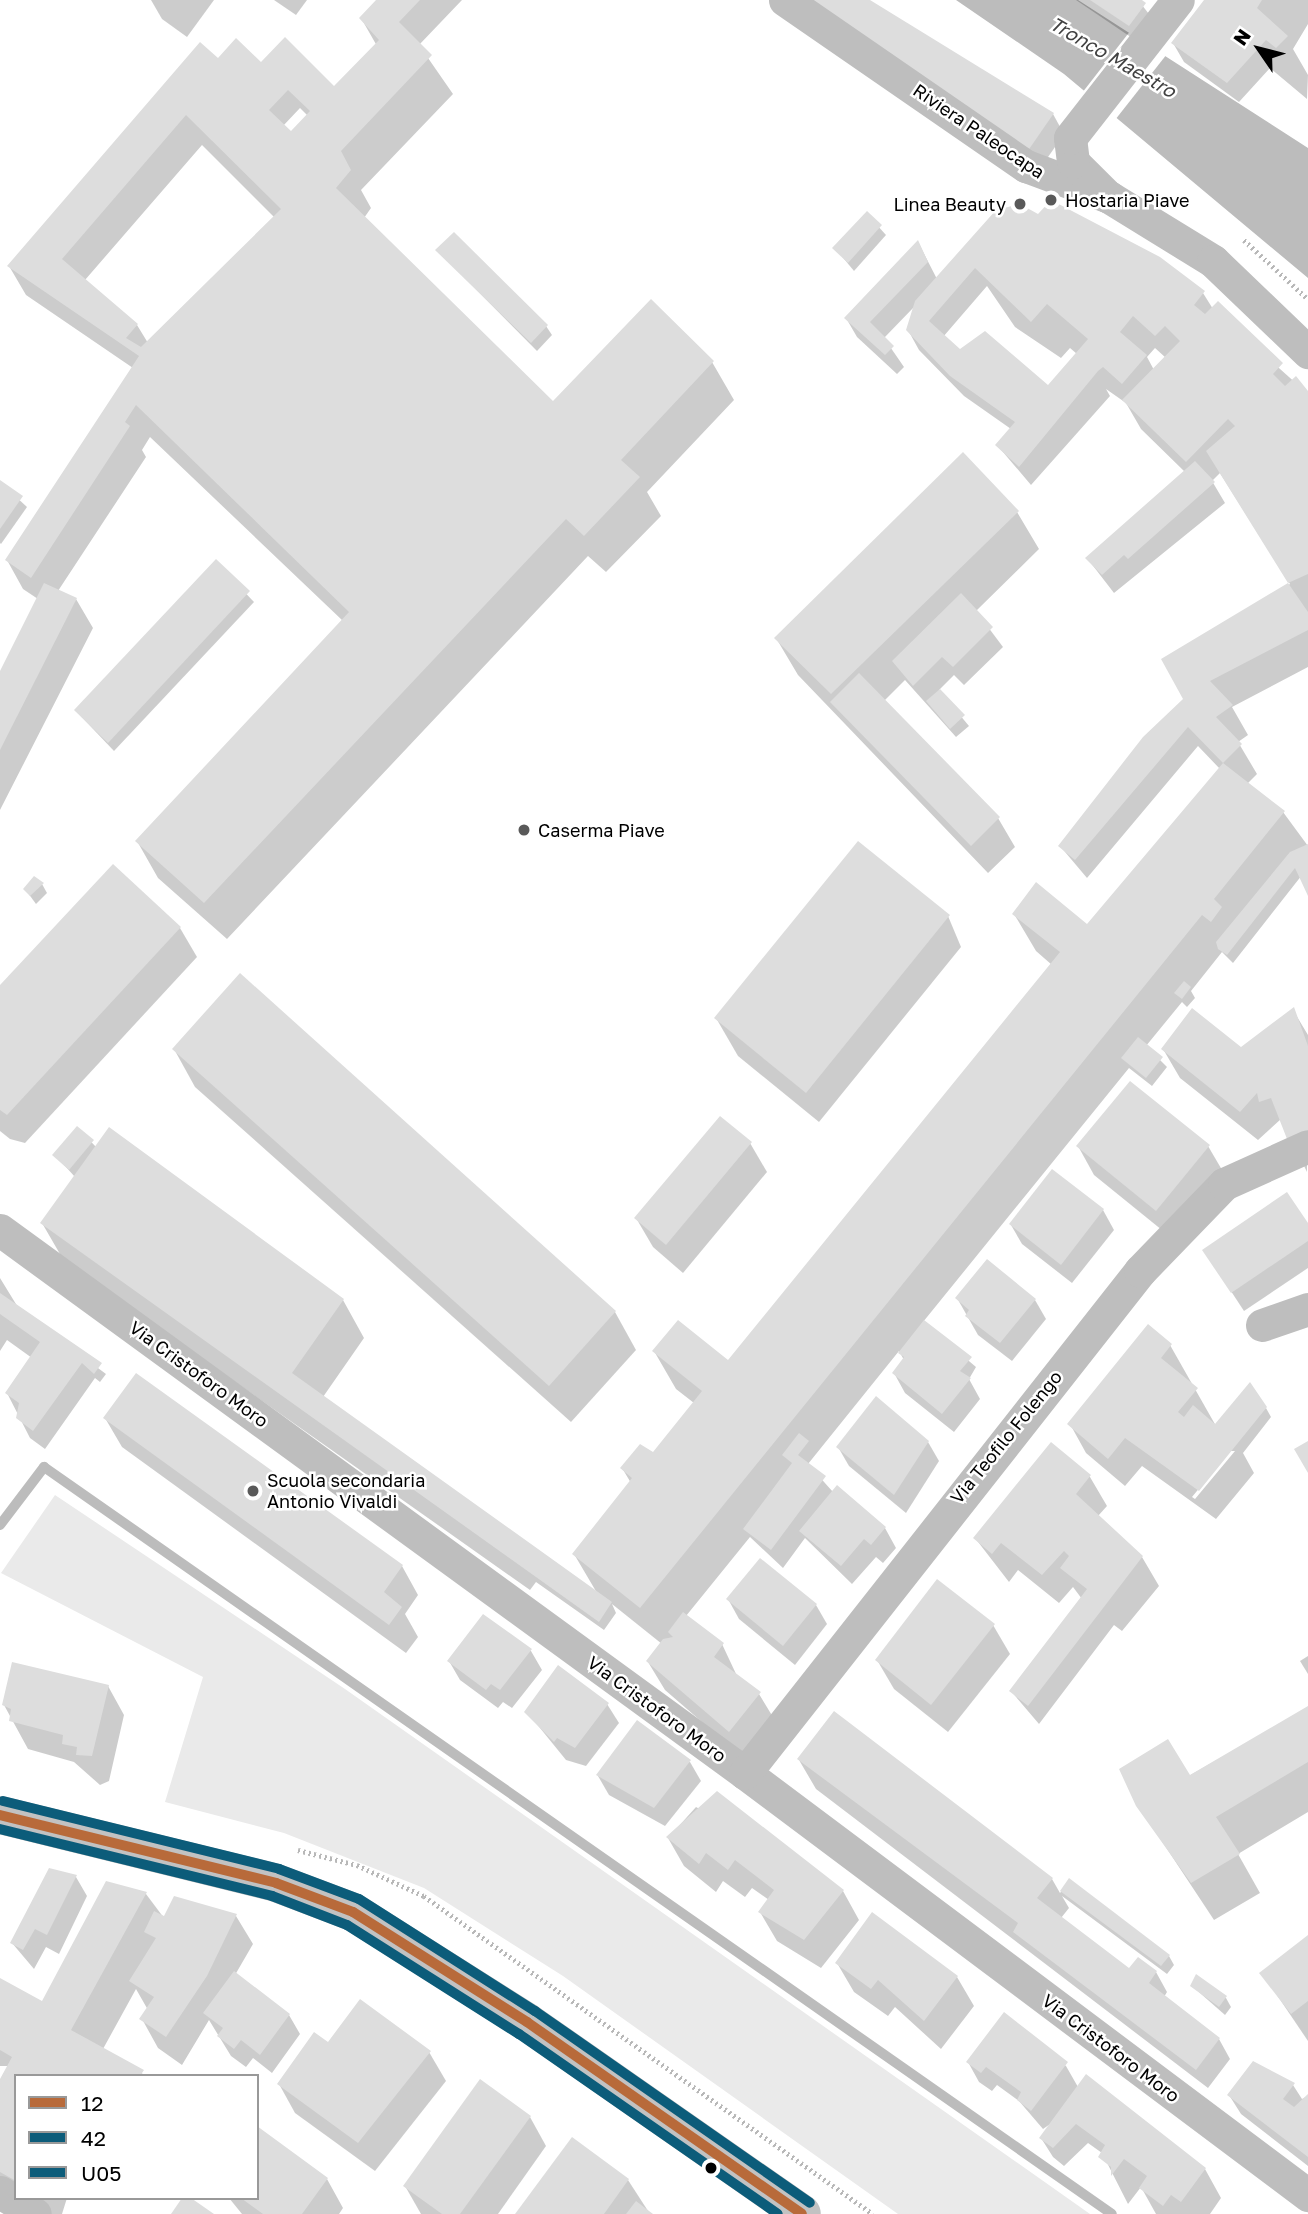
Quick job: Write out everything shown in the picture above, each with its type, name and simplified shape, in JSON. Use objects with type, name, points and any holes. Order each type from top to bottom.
[{"type":"main road","points":[[0,1815],[276,1883],[353,1912],[527,2022],[802,2214]]},
{"type":"street","name":"Riviera Paleocapa","points":[[785,0],[1026,166],[1109,197],[1236,278],[1308,352]]},
{"type":"street","points":[[1109,197],[1073,162],[1075,131],[1178,0]]},
{"type":"street","name":"Via Teofilo Folengo","points":[[745,1773],[1140,1271],[1224,1184],[1307,1148]]},
{"type":"street","name":"Via Cristoforo Moro","points":[[0,1230],[745,1773],[1308,2195]]},
{"type":"street","points":[[1262,1325],[1308,1309]]},
{"type":"street","points":[[0,2192],[35,2214]]},
{"type":"shaded area","points":[[55,1495],[345,1689],[1090,2214],[898,2214],[563,1976],[424,1888],[284,1833],[165,1802],[203,1677],[1,1573]]},
{"type":"water","name":"Tronco Maestro","points":[[956,0],[1078,0],[1308,148],[1308,278],[1064,74]]},
{"type":"pier","points":[[1131,30],[1167,54],[1115,120],[1082,93]]},
{"type":"building","points":[[376,0],[420,0],[399,22],[432,55],[341,151],[351,170],[336,188],[553,401],[651,299],[714,361],[621,460],[640,477],[584,536],[566,519],[204,903],[135,841],[349,612],[136,405],[125,422],[130,426],[31,578],[5,560],[139,356],[7,266],[200,42],[218,58],[236,38],[261,62],[285,37],[334,86],[379,40],[359,18]],"holes":[[[288,90],[310,111],[291,131],[269,110]],[[186,115],[281,209],[141,347],[126,338],[138,324],[62,259]]]},
{"type":"building","points":[[807,0],[870,0],[1054,113],[1025,155]]},
{"type":"building","points":[[1090,0],[1142,0],[1146,3],[1129,26]]},
{"type":"building","points":[[1204,0],[1262,0],[1257,8],[1288,36],[1276,48],[1266,40],[1227,83],[1171,43]]},
{"type":"building","points":[[1051,200],[1160,257],[1205,291],[1194,305],[1205,314],[1218,301],[1283,363],[1273,374],[1285,386],[1296,376],[1308,391],[1308,574],[1288,583],[1206,451],[1235,426],[1228,419],[1186,462],[1122,400],[1180,341],[1165,326],[1155,336],[1133,316],[1120,332],[1147,355],[1122,384],[1103,367],[1098,371],[1019,467],[995,445],[1015,422],[950,376],[906,330],[915,301],[996,210],[1020,204],[1038,214]],"holes":[[[975,268],[1031,322],[1047,304],[1088,339],[1048,385],[985,331],[960,349],[929,321]]]},
{"type":"building","points":[[867,211],[882,225],[848,263],[832,248]]},
{"type":"building","points":[[454,232],[548,325],[531,343],[435,250]]},
{"type":"building","points":[[918,240],[928,262],[870,322],[894,346],[885,355],[844,318]]},
{"type":"building","points":[[963,452],[1019,511],[831,694],[774,638]]},
{"type":"building","points":[[1195,461],[1215,482],[1128,559],[1124,555],[1102,575],[1085,558]]},
{"type":"building","points":[[0,480],[23,496],[0,529]]},
{"type":"building","points":[[216,559],[250,591],[108,743],[74,710]]},
{"type":"building","points":[[44,583],[77,598],[0,750],[0,671]]},
{"type":"building","points":[[1288,583],[1308,612],[1308,630],[1210,681],[1233,705],[1216,717],[1242,744],[1223,763],[1188,727],[1075,860],[1058,846],[1143,737],[1183,699],[1161,659]]},
{"type":"building","points":[[961,593],[993,627],[953,667],[942,657],[913,686],[892,661]]},
{"type":"building","points":[[859,673],[1000,817],[971,846],[830,702]]},
{"type":"building","points":[[940,689],[965,715],[950,729],[926,701]]},
{"type":"building","points":[[1223,763],[1285,811],[1214,899],[1222,907],[1211,922],[1202,915],[640,1608],[572,1554],[632,1478],[620,1468],[640,1444],[653,1452],[702,1391],[652,1351],[678,1320],[728,1360],[1060,952],[1012,914],[1036,882],[1087,924]]},
{"type":"building","points":[[858,841],[950,915],[806,1093],[714,1018]]},
{"type":"building","points":[[1308,844],[1308,896],[1295,868],[1227,955],[1218,949],[1216,942],[1290,852]]},
{"type":"building","points":[[113,864],[181,927],[7,1115],[0,1110],[0,985]]},
{"type":"building","points":[[34,876],[44,883],[30,896],[23,889]]},
{"type":"building","points":[[240,973],[616,1311],[549,1386],[172,1049]]},
{"type":"building","points":[[1184,981],[1191,987],[1182,999],[1174,993]]},
{"type":"building","points":[[1294,1007],[1308,1046],[1308,1138],[1289,1144],[1271,1098],[1259,1102],[1257,1093],[1240,1112],[1161,1049],[1192,1008],[1241,1047]]},
{"type":"building","points":[[1138,1037],[1163,1057],[1146,1078],[1121,1058]]},
{"type":"building","points":[[1130,1081],[1210,1145],[1156,1211],[1076,1146]]},
{"type":"building","points":[[720,1116],[752,1142],[666,1245],[634,1218]]},
{"type":"building","points":[[77,1126],[94,1140],[69,1170],[52,1155]]},
{"type":"building","points":[[109,1127],[344,1299],[292,1373],[612,1602],[599,1622],[40,1223]]},
{"type":"building","points":[[1052,1169],[1104,1209],[1061,1265],[1009,1224]]},
{"type":"building","points":[[1287,1192],[1308,1223],[1308,1241],[1231,1293],[1202,1250]]},
{"type":"building","points":[[987,1259],[1036,1299],[1000,1343],[965,1316],[969,1310],[955,1298]]},
{"type":"building","points":[[0,1293],[102,1363],[94,1374],[82,1363],[33,1431],[16,1418],[19,1403],[5,1393],[40,1342],[0,1314]]},
{"type":"building","points":[[924,1320],[972,1357],[960,1371],[971,1378],[942,1414],[892,1373],[904,1357],[898,1353]]},
{"type":"building","points":[[1148,1324],[1172,1344],[1161,1358],[1198,1388],[1178,1412],[1184,1417],[1193,1405],[1215,1424],[1250,1382],[1267,1407],[1199,1491],[1125,1438],[1108,1459],[1067,1424]]},
{"type":"building","name":"Scuola secondaria Antonio Vivaldi","points":[[136,1373],[403,1565],[384,1592],[402,1607],[389,1625],[103,1418]]},
{"type":"building","points":[[876,1396],[929,1441],[894,1495],[836,1447]]},
{"type":"building","points":[[799,1433],[809,1441],[798,1455],[826,1476],[771,1550],[743,1529],[792,1463],[782,1455]]},
{"type":"building","points":[[1308,1441],[1308,1473],[1294,1449]]},
{"type":"building","points":[[1051,1442],[1091,1475],[1076,1494],[1143,1556],[1028,1706],[1009,1691],[1087,1589],[1060,1568],[1069,1556],[1064,1551],[1042,1575],[1001,1543],[992,1554],[973,1538]]},
{"type":"building","points":[[837,1485],[886,1527],[871,1545],[864,1539],[841,1566],[799,1531]]},
{"type":"building","points":[[760,1558],[817,1604],[783,1646],[726,1599]]},
{"type":"building","points":[[937,1579],[995,1624],[931,1705],[875,1660]]},
{"type":"building","points":[[683,1612],[724,1643],[714,1657],[761,1692],[729,1732],[646,1661],[663,1639],[673,1637],[668,1632]]},
{"type":"building","points":[[483,1614],[532,1649],[500,1690],[491,1684],[486,1690],[447,1661]]},
{"type":"building","points":[[12,1662],[109,1685],[92,1756],[76,1755],[77,1747],[62,1744],[63,1735],[9,1721],[11,1709],[2,1705]]},
{"type":"building","points":[[558,1665],[609,1703],[575,1748],[557,1738],[554,1742],[524,1712]]},
{"type":"building","points":[[1308,1706],[1308,1762],[1216,1817],[1240,1854],[1191,1883],[1136,1806],[1119,1769],[1168,1739],[1190,1775]]},
{"type":"building","points":[[834,1711],[1053,1878],[1037,1898],[1129,1968],[1138,1957],[1157,1971],[1149,1983],[1220,2038],[1196,2070],[1013,1932],[1018,1923],[797,1759]]},
{"type":"building","points":[[637,1720],[691,1760],[654,1808],[596,1775]]},
{"type":"building","points":[[717,1791],[844,1890],[804,1940],[758,1912],[774,1890],[735,1860],[728,1870],[706,1853],[699,1864],[666,1837]]},
{"type":"building","points":[[49,1868],[77,1875],[47,1935],[35,1929],[23,1950],[10,1943]]},
{"type":"building","points":[[1069,1878],[1170,1955],[1161,1966],[1060,1891]]},
{"type":"building","points":[[106,1881],[147,1892],[71,2030],[144,2070],[141,2074],[14,2074],[14,2180],[0,2172],[0,2079],[12,2057],[0,2050],[0,1978],[42,2001]]},
{"type":"building","points":[[174,1896],[237,1914],[207,1976],[166,2037],[139,2019],[154,1997],[129,1981],[156,1938],[144,1932],[154,1911],[164,1916]]},
{"type":"building","points":[[872,1912],[958,1976],[924,2021],[878,1980],[871,1989],[835,1963]]},
{"type":"building","points":[[1308,1935],[1308,2001],[1291,2014],[1259,1973]]},
{"type":"building","points":[[234,1971],[290,2014],[260,2055],[241,2040],[234,2049],[217,2036],[223,2028],[203,2013]]},
{"type":"building","points":[[1196,1974],[1227,1996],[1219,2007],[1190,1986]]},
{"type":"building","points":[[360,1999],[431,2051],[358,2143],[277,2084],[314,2032],[328,2042]]},
{"type":"building","points":[[1004,2012],[1068,2062],[1031,2111],[1017,2100],[1021,2092],[986,2067],[981,2073],[966,2062]]},
{"type":"building","points":[[1253,2061],[1295,2083],[1283,2099],[1294,2107],[1308,2094],[1308,2157],[1227,2095]]},
{"type":"building","points":[[1086,2074],[1206,2168],[1181,2202],[1171,2195],[1163,2206],[1139,2188],[1147,2176],[1124,2159],[1111,2176],[1111,2167],[1098,2157],[1105,2145],[1076,2124],[1053,2148],[1039,2138]]},
{"type":"building","points":[[480,2079],[531,2116],[460,2214],[442,2214],[403,2186]]},
{"type":"building","points":[[259,2127],[328,2178],[302,2214],[263,2214],[244,2200],[259,2200]]},
{"type":"building","points":[[572,2137],[629,2179],[604,2214],[515,2214]]},
{"type":"building","points":[[181,2200],[194,2200],[214,2214],[171,2214]]},
{"type":"building","points":[[636,2201],[653,2214],[626,2214]]},
{"type":"waterway","points":[[0,1525],[44,1467],[1112,2214]]},
{"type":"transit line","name":"U05","points":[[3,1801],[279,1869],[359,1899],[535,2011],[810,2203]]},
{"type":"transit line","name":"12","points":[[0,1815],[276,1883],[353,1912],[527,2022],[802,2214]]},
{"type":"transit line","name":"42","points":[[0,1829],[272,1896],[347,1925],[519,2034],[778,2214]]},
{"type":"place","name":"Hostaria Piave","points":[[1051,200]]},
{"type":"place","name":"Linea Beauty","points":[[1020,204]]},
{"type":"place","name":"Caserma Piave","points":[[524,830]]},
{"type":"place","name":"Scuola secondaria Antonio Vivaldi","points":[[253,1491]]}]
